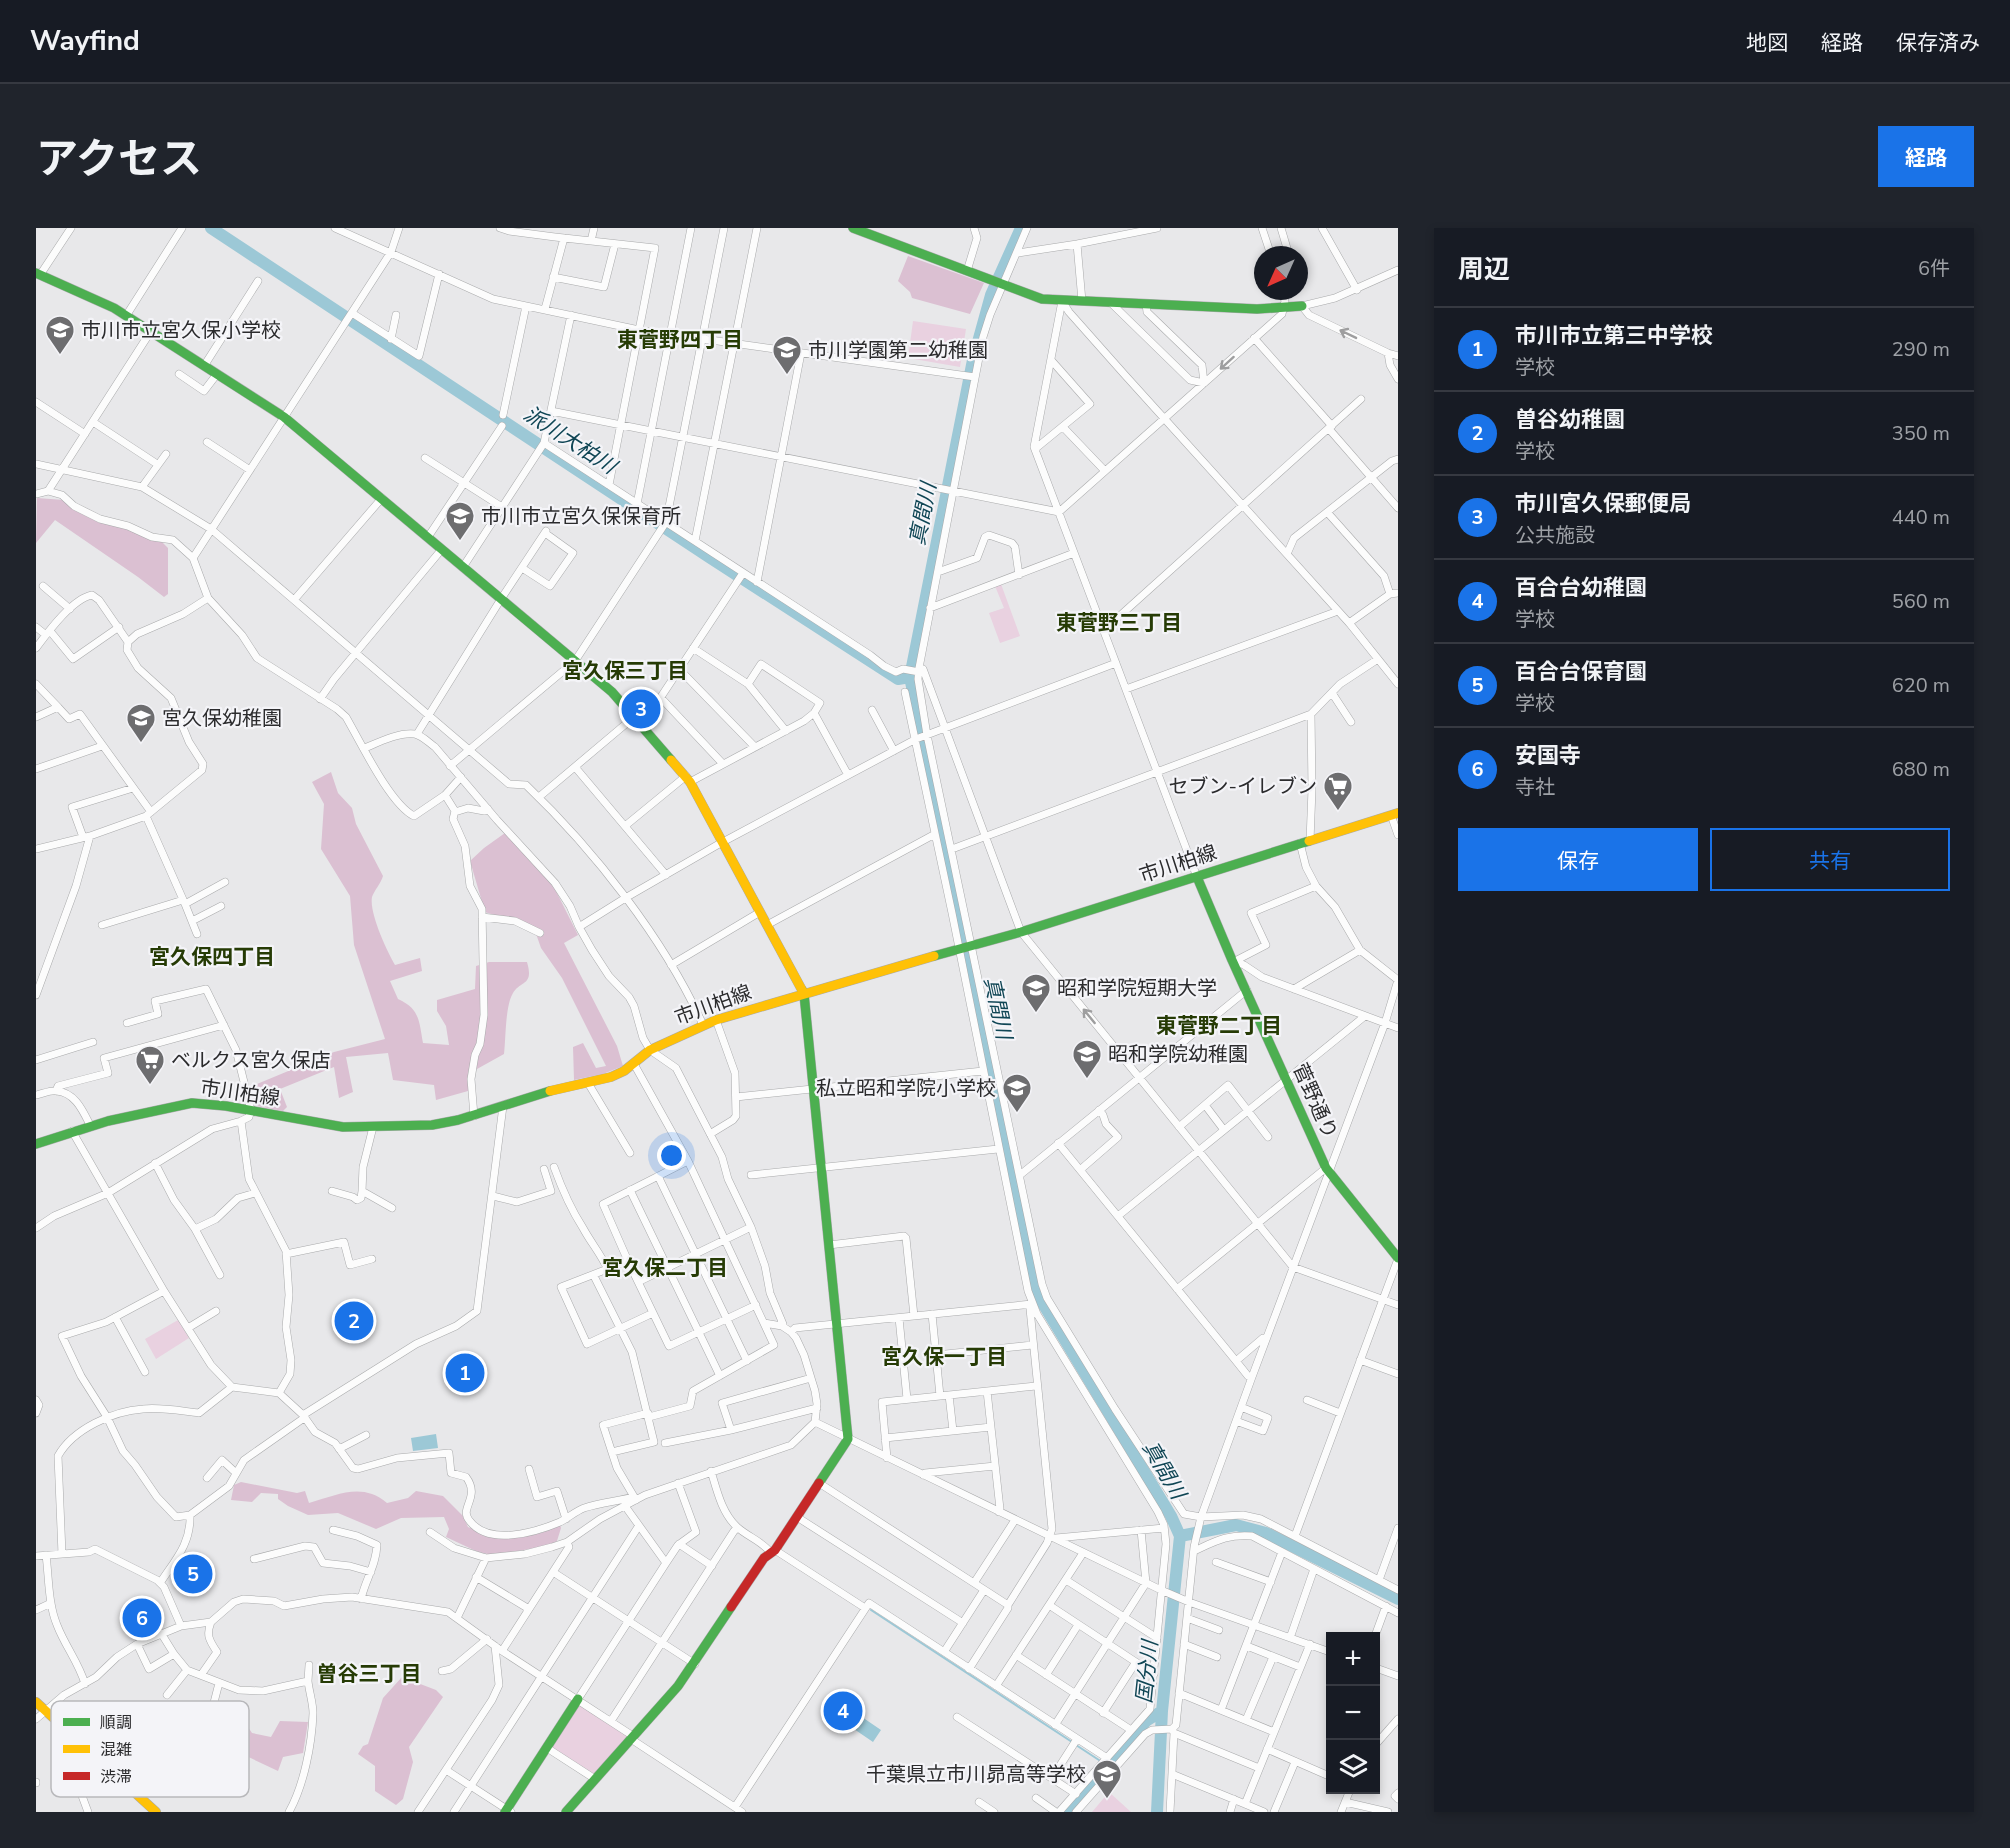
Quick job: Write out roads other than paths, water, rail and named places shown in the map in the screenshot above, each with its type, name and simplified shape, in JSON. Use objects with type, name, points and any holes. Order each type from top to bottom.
[{"type":"street","points":[[71,228],[38,274],[114,308],[284,417],[612,692],[688,779],[804,994],[848,1439],[797,1517],[773,1551],[764,1558],[695,1664],[566,1812]]},
{"type":"street","points":[[126,316],[182,228]]},
{"type":"street","points":[[335,228],[493,299],[670,335],[975,376]]},
{"type":"street","points":[[193,558],[391,252],[399,228]]},
{"type":"street","points":[[500,228],[509,231],[655,248],[609,485]]},
{"type":"street","points":[[591,241],[594,228]]},
{"type":"street","points":[[637,504],[691,228]]},
{"type":"street","points":[[450,766],[575,661],[666,522],[724,228]]},
{"type":"street","points":[[695,541],[758,228]]},
{"type":"street","points":[[853,228],[1042,299],[1062,301],[1257,309],[1284,308],[1335,298],[1398,270]]},
{"type":"street","points":[[966,271],[977,238],[974,228]]},
{"type":"street","points":[[1027,228],[990,315],[975,376],[918,679],[927,735],[952,849],[983,1071],[1032,1304],[1158,1512],[1164,1528],[1166,1544],[1150,1709],[1058,1812],[1036,1798]]},
{"type":"street","points":[[1262,228],[1267,246]]},
{"type":"street","points":[[1281,228],[1286,246]]},
{"type":"street","points":[[1322,228],[1357,290]]},
{"type":"street","points":[[1018,253],[1152,229]]},
{"type":"street","points":[[545,309],[564,238]]},
{"type":"street","points":[[553,277],[604,287],[615,244]]},
{"type":"street","points":[[1077,244],[1082,301]]},
{"type":"street","points":[[351,313],[419,356],[438,274]]},
{"type":"street","points":[[204,366],[258,281]]},
{"type":"street","points":[[1059,512],[1282,314],[1285,300]]},
{"type":"street","points":[[1062,301],[1035,449],[1197,877]]},
{"type":"street","points":[[1062,301],[1069,312],[1338,610],[1398,684]]},
{"type":"street","points":[[1110,302],[1190,380],[1204,382]]},
{"type":"street","points":[[1146,304],[1147,312],[1202,365],[1204,382]]},
{"type":"street","points":[[503,415],[525,306]]},
{"type":"street","points":[[1302,306],[1309,315],[1398,356]]},
{"type":"street","points":[[392,339],[396,315]]},
{"type":"street","points":[[463,567],[544,443],[571,315]]},
{"type":"street","points":[[48,491],[151,331]]},
{"type":"street","points":[[1254,338],[1398,508]]},
{"type":"street","points":[[757,582],[801,353]]},
{"type":"street","points":[[1388,353],[1390,365],[1398,379]]},
{"type":"street","points":[[1035,449],[1090,404],[1051,360]]},
{"type":"street","points":[[179,374],[204,391],[217,374]]},
{"type":"street","points":[[1104,630],[1361,399]]},
{"type":"street","points":[[36,402],[86,434]]},
{"type":"street","points":[[550,411],[1059,512]]},
{"type":"street","points":[[93,422],[157,464]]},
{"type":"street","points":[[428,537],[502,426]]},
{"type":"street","points":[[1062,427],[1105,471]]},
{"type":"street","points":[[207,442],[250,470]]},
{"type":"street","points":[[544,443],[884,666],[896,672],[903,669],[918,671],[923,669],[1021,932],[1293,1267],[1398,1305]]},
{"type":"street","points":[[142,487],[166,454]]},
{"type":"street","points":[[425,458],[502,507]]},
{"type":"street","points":[[1287,554],[1294,538],[1392,461],[1398,459]]},
{"type":"street","points":[[36,464],[142,487],[211,530],[509,784],[526,785],[627,897],[690,995],[704,1025]]},
{"type":"street","points":[[36,494],[48,491],[62,495],[74,506],[100,519],[128,526],[152,537],[173,540],[193,558],[208,598],[242,635],[257,658],[337,709],[345,717],[394,800],[407,812],[414,816],[445,795],[460,777]]},
{"type":"street","points":[[294,600],[382,498]]},
{"type":"street","points":[[1327,512],[1384,576],[1394,593],[1349,623]]},
{"type":"street","points":[[417,734],[501,599],[545,532],[573,553],[550,586],[522,568]]},
{"type":"street","points":[[938,572],[977,558],[985,537],[989,535],[1012,543],[1015,547],[1018,575]]},
{"type":"street","points":[[320,699],[355,653],[442,549]]},
{"type":"street","points":[[930,608],[1074,553]]},
{"type":"street","points":[[641,727],[743,573]]},
{"type":"street","points":[[43,586],[70,609]]},
{"type":"street","points":[[36,648],[70,609],[86,596],[92,595],[99,600],[119,627],[128,642],[127,650],[138,668],[171,698],[189,742],[203,764],[202,770],[148,814],[87,836],[36,849]]},
{"type":"street","points":[[128,642],[137,634],[183,614],[208,598]]},
{"type":"street","points":[[1126,689],[1338,610]]},
{"type":"street","points":[[36,627],[48,633],[73,659],[119,627]]},
{"type":"street","points":[[693,648],[748,684],[786,731]]},
{"type":"street","points":[[952,849],[1311,714],[1350,676],[1378,659]]},
{"type":"street","points":[[579,927],[723,842],[916,739],[1116,663]]},
{"type":"street","points":[[625,826],[688,779],[723,764],[786,731],[814,713],[820,703],[761,664],[748,684]]},
{"type":"street","points":[[679,669],[755,747]]},
{"type":"street","points":[[36,684],[69,719],[80,714],[133,788],[148,814],[197,934]]},
{"type":"street","points":[[905,692],[935,834],[1020,1175],[1042,1284],[1047,1298],[1115,1409],[1184,1514],[1201,1517],[1244,1515],[1261,1519],[1398,1590]]},
{"type":"street","points":[[1332,693],[1351,722]]},
{"type":"street","points":[[660,698],[723,764]]},
{"type":"street","points":[[36,717],[58,707]]},
{"type":"street","points":[[872,710],[894,751]]},
{"type":"street","points":[[814,713],[848,775]]},
{"type":"street","points":[[1170,1812],[1174,1731],[1187,1618],[1186,1601],[1201,1517],[1327,1170],[1385,1023],[1398,980],[1360,950],[1335,907],[1316,886],[1306,867],[1305,842],[1311,714]]},
{"type":"street","points":[[539,797],[634,717]]},
{"type":"street","points":[[365,748],[404,735],[417,734],[435,747],[555,883],[609,976],[629,997],[634,1006],[643,1038],[650,1050],[675,1068],[722,1157],[728,1179],[751,1227],[765,1266],[770,1293],[782,1326]]},
{"type":"street","points":[[36,769],[102,746]]},
{"type":"street","points":[[575,767],[666,875]]},
{"type":"street","points":[[36,995],[76,886],[87,836],[72,807],[133,788]]},
{"type":"street","points":[[445,795],[454,812],[453,819],[465,846],[470,886],[482,909],[484,1015],[480,1044],[475,1055],[471,1079],[474,1116]]},
{"type":"street","points":[[454,812],[468,808],[484,811],[488,809]]},
{"type":"street","points":[[1395,814],[1398,835]]},
{"type":"street","name":"市川柏線","points":[[36,1144],[90,1125],[192,1103],[209,1103],[323,1124],[373,1127],[432,1125],[474,1116],[544,1093],[618,1074],[650,1050],[716,1020],[1021,932],[1395,814]]},
{"type":"street","points":[[766,925],[935,834]]},
{"type":"street","name":"菅野通り","points":[[1197,877],[1327,1170],[1398,1258]]},
{"type":"street","points":[[102,925],[184,902],[225,882]]},
{"type":"street","points":[[1234,961],[1266,945],[1251,913],[1316,886]]},
{"type":"street","points":[[192,921],[221,906]]},
{"type":"street","points":[[671,965],[759,912]]},
{"type":"street","points":[[482,917],[515,921],[540,933]]},
{"type":"street","points":[[1294,989],[1360,950]]},
{"type":"street","points":[[1234,961],[1262,977],[1398,1028]]},
{"type":"street","points":[[36,1228],[54,1216],[108,1193],[212,1129],[249,1117],[251,1110],[237,1050],[206,989],[155,1001],[158,1014],[127,1023]]},
{"type":"street","points":[[1020,1175],[1246,990]]},
{"type":"street","points":[[1118,1216],[1365,1016]]},
{"type":"street","points":[[710,1134],[736,1116],[735,1073],[716,1020]]},
{"type":"street","points":[[56,1091],[58,1086],[108,1072],[104,1058],[224,1025]]},
{"type":"street","points":[[36,1060],[93,1042]]},
{"type":"street","points":[[633,1064],[688,1161],[774,1345],[693,1391],[690,1406],[603,1425],[617,1468],[635,1499]]},
{"type":"street","points":[[736,1097],[983,1071]]},
{"type":"street","points":[[588,1083],[630,1153]]},
{"type":"street","points":[[1179,1126],[1227,1085],[1268,1137]]},
{"type":"street","points":[[36,1095],[56,1091],[68,1094],[76,1101],[90,1125]]},
{"type":"street","points":[[1205,1105],[1224,1130]]},
{"type":"street","points":[[164,1292],[106,1322],[62,1336],[81,1376],[107,1418],[123,1451],[157,1497],[176,1517],[190,1515],[229,1486],[244,1460],[303,1417],[416,1344],[456,1326],[477,1311],[503,1106]]},
{"type":"street","points":[[1080,1170],[1118,1137],[1106,1124],[1099,1110]]},
{"type":"street","points":[[241,1121],[246,1166],[255,1193],[279,1236],[286,1254],[289,1295],[286,1327],[291,1360],[290,1374],[279,1393]]},
{"type":"street","points":[[332,1191],[357,1200],[361,1198],[363,1167],[373,1127]]},
{"type":"street","points":[[72,1131],[164,1292],[211,1365],[232,1388],[279,1393],[315,1432],[332,1440],[351,1467],[358,1469],[397,1458],[449,1453],[451,1473],[466,1477],[472,1491],[466,1511],[468,1520],[488,1533],[510,1535],[534,1532],[566,1519],[583,1508],[635,1499],[791,1445],[815,1422],[817,1408],[811,1378],[804,1355],[791,1332],[782,1326],[764,1323]]},
{"type":"street","points":[[1059,1143],[1248,1376],[1252,1377]]},
{"type":"street","points":[[751,1175],[998,1149]]},
{"type":"street","points":[[688,1161],[603,1204],[627,1261],[669,1346],[756,1305]]},
{"type":"street","points":[[155,1163],[174,1200],[195,1229],[220,1275]]},
{"type":"street","points":[[554,1167],[565,1198],[584,1231],[601,1253],[608,1270]]},
{"type":"street","points":[[493,1196],[517,1202],[551,1191],[544,1169]]},
{"type":"street","points":[[1177,1289],[1327,1170]]},
{"type":"street","points":[[658,1176],[747,1361]]},
{"type":"street","points":[[630,1190],[720,1376]]},
{"type":"street","points":[[362,1191],[392,1208]]},
{"type":"street","points":[[195,1229],[216,1219],[238,1198],[255,1193]]},
{"type":"street","points":[[638,1281],[751,1227]]},
{"type":"street","points":[[828,1245],[904,1236],[914,1316]]},
{"type":"street","points":[[286,1254],[344,1242],[350,1265],[372,1259]]},
{"type":"street","points":[[1295,1536],[1398,1258]]},
{"type":"street","points":[[627,1261],[594,1276],[561,1287],[587,1344],[653,1313]]},
{"type":"street","points":[[594,1276],[632,1352],[654,1442],[612,1452]]},
{"type":"street","points":[[791,1332],[795,1328],[837,1323],[1032,1304]]},
{"type":"street","points":[[969,1669],[1052,1538],[1032,1345],[1030,1309],[1032,1304]]},
{"type":"street","points":[[188,1328],[216,1311]]},
{"type":"street","points":[[932,1314],[940,1396]]},
{"type":"street","points":[[115,1317],[146,1372]]},
{"type":"street","points":[[899,1318],[907,1399]]},
{"type":"street","points":[[1236,1361],[1263,1338],[1266,1339]]},
{"type":"street","points":[[936,1355],[1032,1345]]},
{"type":"street","points":[[1360,1360],[1398,1374]]},
{"type":"street","points":[[731,1430],[722,1403],[811,1378]]},
{"type":"street","points":[[887,1458],[882,1402],[1036,1386]]},
{"type":"street","points":[[62,1554],[58,1456],[62,1449],[81,1432],[107,1418],[145,1408],[199,1413],[232,1388]]},
{"type":"street","points":[[987,1391],[999,1512]]},
{"type":"street","points":[[949,1395],[953,1431]]},
{"type":"street","points":[[36,1400],[39,1405],[36,1413]]},
{"type":"street","points":[[1306,1400],[1340,1413]]},
{"type":"street","points":[[1236,1421],[1263,1431],[1268,1418],[1241,1407]]},
{"type":"street","points":[[665,1443],[731,1430],[817,1408]]},
{"type":"street","points":[[815,1422],[1163,1591],[1326,1650]]},
{"type":"street","points":[[885,1438],[991,1427]]},
{"type":"street","points":[[339,1449],[366,1436]]},
{"type":"street","points":[[207,1478],[222,1460],[236,1473]]},
{"type":"street","points":[[922,1475],[995,1466]]},
{"type":"street","points":[[529,1469],[537,1497],[557,1491],[566,1519]]},
{"type":"street","points":[[711,1472],[721,1502],[729,1518],[738,1528],[865,1608]]},
{"type":"street","points":[[446,1770],[508,1811],[666,1563],[679,1545],[696,1532],[678,1483]]},
{"type":"street","points":[[819,1483],[1008,1605]]},
{"type":"street","points":[[430,1532],[454,1548],[486,1558],[525,1554],[567,1542],[600,1519],[635,1499]]},
{"type":"street","points":[[626,1506],[638,1527],[666,1563]]},
{"type":"street","points":[[160,1583],[188,1540],[190,1515]]},
{"type":"street","points":[[797,1517],[963,1623]]},
{"type":"street","points":[[974,1583],[1015,1520]]},
{"type":"street","points":[[454,1812],[638,1527]]},
{"type":"street","points":[[611,1721],[738,1528]]},
{"type":"street","points":[[1052,1538],[1164,1528]]},
{"type":"street","points":[[1379,1580],[1398,1528]]},
{"type":"street","points":[[333,1530],[357,1536],[377,1545],[374,1565],[364,1584],[361,1599]]},
{"type":"street","points":[[1055,1725],[1146,1583],[1141,1530]]},
{"type":"street","points":[[1194,1549],[1235,1535],[1252,1536],[1398,1613]]},
{"type":"street","points":[[418,1812],[492,1700],[499,1684],[499,1648],[530,1609],[569,1547],[567,1542]]},
{"type":"street","points":[[679,1545],[712,1566]]},
{"type":"street","points":[[254,1559],[305,1546],[314,1547],[323,1563],[350,1566],[371,1572]]},
{"type":"street","points":[[36,1556],[89,1552],[95,1549],[160,1583],[164,1587],[181,1626]]},
{"type":"street","points":[[1221,1710],[1282,1552]]},
{"type":"street","points":[[996,1686],[1083,1553]]},
{"type":"street","points":[[46,1555],[51,1603],[58,1628],[81,1669],[85,1684]]},
{"type":"street","points":[[457,1618],[486,1558]]},
{"type":"street","points":[[1216,1562],[1271,1582]]},
{"type":"street","points":[[1290,1638],[1314,1569]]},
{"type":"street","points":[[553,1572],[695,1664]]},
{"type":"street","points":[[476,1577],[530,1609]]},
{"type":"street","points":[[1066,1580],[1157,1638]]},
{"type":"street","points":[[944,1652],[984,1590]]},
{"type":"street","points":[[201,1675],[217,1652],[208,1639],[207,1632],[211,1622],[234,1602],[243,1599],[274,1601],[284,1605],[334,1598],[361,1599],[448,1612],[462,1624],[611,1721],[742,1812]]},
{"type":"street","points":[[36,1610],[51,1603]]},
{"type":"street","points":[[735,1807],[869,1603],[1055,1725],[1105,1761]]},
{"type":"street","points":[[1049,1605],[1154,1674]]},
{"type":"street","points":[[1376,1632],[1386,1606]]},
{"type":"street","points":[[1187,1618],[1219,1630]]},
{"type":"street","points":[[57,1701],[96,1677],[117,1657],[137,1644],[181,1626],[211,1622]]},
{"type":"street","points":[[1046,1675],[1078,1625]]},
{"type":"street","points":[[161,1634],[187,1670],[239,1690],[263,1691],[308,1681]]},
{"type":"street","points":[[442,1671],[451,1669],[463,1658],[470,1656],[487,1639]]},
{"type":"street","points":[[137,1644],[149,1669],[174,1654]]},
{"type":"street","points":[[1184,1644],[1216,1657]]},
{"type":"street","points":[[1245,1803],[1310,1644]]},
{"type":"street","points":[[1246,1646],[1300,1667]]},
{"type":"street","points":[[1016,1655],[1131,1730]]},
{"type":"street","points":[[1246,1720],[1273,1657]]},
{"type":"street","points":[[1103,1713],[1136,1662]]},
{"type":"street","points":[[289,1812],[296,1800],[308,1748],[313,1712],[308,1681],[309,1665]]},
{"type":"street","points":[[1380,1669],[1398,1676]]},
{"type":"street","points":[[167,1695],[187,1670]]},
{"type":"street","points":[[214,1701],[219,1683]]},
{"type":"street","points":[[1179,1693],[1274,1732]]},
{"type":"street","points":[[36,1702],[51,1716]]},
{"type":"street","points":[[36,1719],[51,1706]]},
{"type":"street","points":[[957,1717],[1076,1794]]},
{"type":"street","points":[[1379,1740],[1398,1719]]},
{"type":"street","points":[[1076,1812],[1145,1734],[1152,1730],[1174,1731],[1259,1768]]},
{"type":"street","points":[[1052,1778],[1076,1742]]},
{"type":"street","points":[[547,1748],[595,1779]]},
{"type":"street","points":[[1267,1749],[1326,1775]]},
{"type":"street","points":[[1274,1812],[1295,1762]]},
{"type":"street","points":[[1172,1774],[1264,1812]]},
{"type":"street","points":[[1398,1793],[1395,1796],[1398,1799]]},
{"type":"street","points":[[1341,1812],[1348,1794]]},
{"type":"street","points":[[82,1797],[88,1812]]},
{"type":"street","points":[[140,1797],[156,1812]]},
{"type":"street","points":[[1230,1812],[1234,1799]]},
{"type":"street","points":[[979,1802],[994,1812]]},
{"type":"street","points":[[1345,1802],[1388,1812]]},
{"type":"water","points":[[436,1434],[438,1448],[413,1451],[411,1438]]},
{"type":"water","points":[[859,1715],[881,1730],[873,1742],[851,1727]]},
{"type":"waterway","name":"派川大柏川","points":[[211,228],[898,679],[910,677]]},
{"type":"waterway","name":"真間川","points":[[1021,228],[991,295],[973,360],[910,677],[1036,1292],[1171,1516],[1180,1536],[1162,1711],[1157,1812]]},
{"type":"waterway","name":"真間川","points":[[1180,1536],[1236,1525],[1266,1533],[1398,1599]]},
{"type":"waterway","points":[[871,1610],[1072,1742]]},
{"type":"waterway","name":"国分川","points":[[1067,1812],[1146,1721],[1162,1711]]},
{"type":"waterway","points":[[1076,1745],[1108,1766]]},
{"type":"place","name":"市川市立宮久保小学校","points":[[60,356]]},
{"type":"place","name":"市川学園第二幼稚園","points":[[787,376]]},
{"type":"place","name":"市川市立宮久保保育所","points":[[460,542]]},
{"type":"place","name":"市川宮久保郵便局","points":[[641,709]]},
{"type":"place","name":"宮久保幼稚園","points":[[141,744]]},
{"type":"place","name":"セブン-イレブン","points":[[1338,812]]},
{"type":"place","name":"昭和学院短期大学","points":[[1036,1014]]},
{"type":"place","name":"昭和学院幼稚園","points":[[1087,1080]]},
{"type":"place","name":"ベルクス宮久保店","points":[[150,1086]]},
{"type":"place","name":"私立昭和学院小学校","points":[[1017,1114]]},
{"type":"place","name":"曽谷幼稚園","points":[[354,1321]]},
{"type":"place","name":"市川市立第三中学校","points":[[465,1373]]},
{"type":"place","name":"百合台保育園","points":[[193,1574]]},
{"type":"place","name":"安国寺","points":[[142,1618]]},
{"type":"place","name":"百合台幼稚園","points":[[843,1711]]},
{"type":"place","name":"千葉県立市川昴高等学校","points":[[1107,1800]]},
{"type":"district","name":"東菅野四丁目","points":[[680,340]]},
{"type":"district","name":"東菅野三丁目","points":[[1119,623]]},
{"type":"district","name":"宮久保三丁目","points":[[625,671]]},
{"type":"district","name":"宮久保四丁目","points":[[212,957]]},
{"type":"district","name":"東菅野二丁目","points":[[1219,1026]]},
{"type":"district","name":"宮久保二丁目","points":[[665,1268]]},
{"type":"district","name":"宮久保一丁目","points":[[944,1357]]},
{"type":"district","name":"曽谷三丁目","points":[[369,1674]]}]
